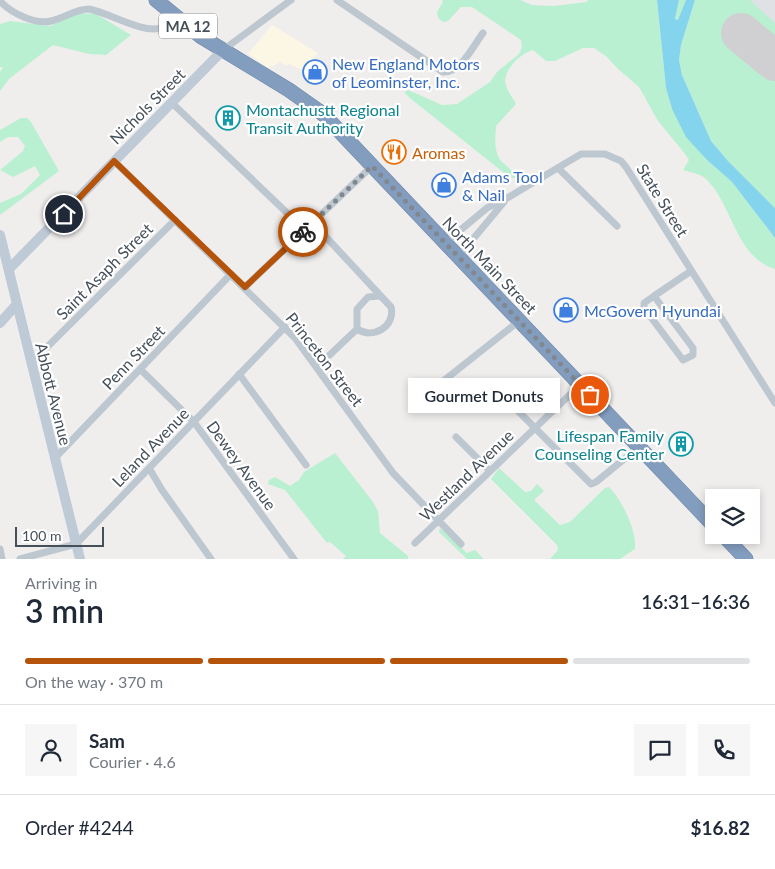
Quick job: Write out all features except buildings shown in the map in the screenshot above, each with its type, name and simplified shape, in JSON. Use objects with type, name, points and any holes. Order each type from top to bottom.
[{"type":"highway","name":"MA 12","points":[[156,0],[222,50]]},
{"type":"highway","name":"North Main Street","points":[[222,50],[281,85],[323,114],[705,517]]},
{"type":"highway","points":[[732,544],[746,559]]},
{"type":"main road","name":"Nichols Street","points":[[10,269],[222,50]]},
{"type":"main road","name":"Abbott Avenue","points":[[0,235],[10,269],[31,364],[80,559]]},
{"type":"main road","points":[[0,323],[17,304]]},
{"type":"street","points":[[222,50],[291,0]]},
{"type":"street","points":[[337,0],[443,72],[450,72],[457,68],[482,33]]},
{"type":"street","points":[[0,1],[19,14],[45,22],[80,9],[89,9],[142,27],[156,29],[167,24],[174,15]]},
{"type":"street","points":[[172,103],[304,230]]},
{"type":"street","name":"State Street","points":[[445,243],[481,212],[571,159],[589,153],[605,154],[621,161],[775,403]]},
{"type":"street","name":"Princeton Street","points":[[114,161],[285,327],[317,367],[385,463],[461,544]]},
{"type":"street","points":[[245,287],[372,166]]},
{"type":"street","points":[[558,168],[617,226]]},
{"type":"street","points":[[458,258],[506,199]]},
{"type":"street","name":"Saint Asaph Street","points":[[31,364],[175,220]]},
{"type":"street","points":[[312,223],[379,296],[384,298],[392,307],[390,323],[381,330],[366,335],[358,329]]},
{"type":"street","points":[[654,296],[693,348],[693,354],[683,360],[644,308],[644,303],[654,296],[691,271]]},
{"type":"street","name":"Penn Street","points":[[54,459],[231,274]]},
{"type":"street","points":[[317,367],[358,329],[359,304],[368,297],[379,296]]},
{"type":"street","points":[[418,401],[519,321]]},
{"type":"street","name":"Leland Avenue","points":[[76,544],[285,327]]},
{"type":"street","name":"Dewey Avenue","points":[[140,370],[194,422],[294,559]]},
{"type":"street","points":[[239,374],[306,465]]},
{"type":"street","name":"Westland Avenue","points":[[415,543],[580,385]]},
{"type":"street","points":[[510,403],[536,426],[592,484],[639,447]]},
{"type":"street","points":[[456,437],[490,471]]},
{"type":"street","points":[[149,468],[160,488],[211,559]]},
{"type":"street","points":[[20,559],[76,544]]},
{"type":"street","points":[[0,549],[2,559]]},
{"type":"shaded area","points":[[698,0],[775,0],[775,176]]},
{"type":"shaded area","points":[[272,25],[318,53],[302,70],[280,62],[269,68],[248,54]]},
{"type":"green space","points":[[442,0],[520,0],[532,5],[553,6],[587,2],[588,0],[657,0],[666,88],[672,109],[707,160],[732,182],[775,238],[775,269],[762,263],[751,253],[743,242],[722,202],[705,178],[683,170],[689,160],[658,121],[639,87],[607,57],[594,48],[583,48],[555,61],[546,61],[533,50],[518,59],[506,74],[506,86],[516,104],[496,126],[495,135],[497,153],[516,179],[508,176],[411,99],[404,92],[408,90],[442,105],[457,104],[490,82],[497,72],[519,54],[522,47],[521,40],[472,7],[461,7],[448,21],[443,22],[438,18],[437,12],[443,2]]},
{"type":"green space","points":[[679,0],[686,0],[679,20],[675,19]]},
{"type":"green space","points":[[695,0],[750,0],[775,23],[775,43],[749,22],[732,43],[775,79],[775,208],[728,161],[711,141],[682,75],[679,60],[681,45]]},
{"type":"green space","points":[[77,13],[96,14],[131,35],[106,55],[89,54],[53,45],[9,79],[0,91],[0,72],[3,67],[0,67],[0,24],[10,21],[50,26]]},
{"type":"green space","points":[[21,118],[27,118],[31,122],[59,171],[0,215],[0,203],[21,194],[40,175],[35,166],[13,177],[0,170],[23,151],[25,146],[18,137],[8,137],[0,142],[0,130]]},
{"type":"green space","points":[[335,453],[373,502],[378,511],[380,533],[408,556],[408,559],[343,559],[346,556],[330,542],[327,543],[285,490],[268,484],[269,480],[275,477],[290,486],[299,480],[304,472]]},
{"type":"green space","points":[[499,468],[525,492],[531,491],[537,484],[544,491],[535,501],[560,525],[570,522],[605,488],[609,487],[628,516],[634,534],[635,549],[620,559],[550,559],[558,550],[557,545],[491,479]]},
{"type":"green space","points":[[440,528],[467,553],[475,550],[484,559],[467,559],[439,532]]},
{"type":"water","points":[[657,0],[679,0],[675,19],[678,20],[686,0],[695,0],[681,45],[679,60],[682,75],[711,141],[728,161],[775,208],[775,238],[732,182],[707,160],[686,137],[672,109],[666,88]]},
{"type":"runway","points":[[741,33],[775,61]]},
{"type":"way so far","points":[[303,232],[372,166],[590,395]]},
{"type":"place","name":"New England Motors of Leominster, Inc.","points":[[315,72]]},
{"type":"place","name":"Montachustt Regional Transit Authority","points":[[228,118]]},
{"type":"place","name":"Aromas","points":[[394,152]]},
{"type":"place","name":"Adams Tool & Nail","points":[[444,185]]},
{"type":"place","name":"McGovern Hyundai","points":[[566,310]]},
{"type":"place","name":"Gourmet Donuts","points":[[590,395]]},
{"type":"place","name":"Lifespan Family Counseling Center","points":[[681,444]]},
{"type":"route","points":[[64,214],[114,161],[245,287],[303,232]]}]
